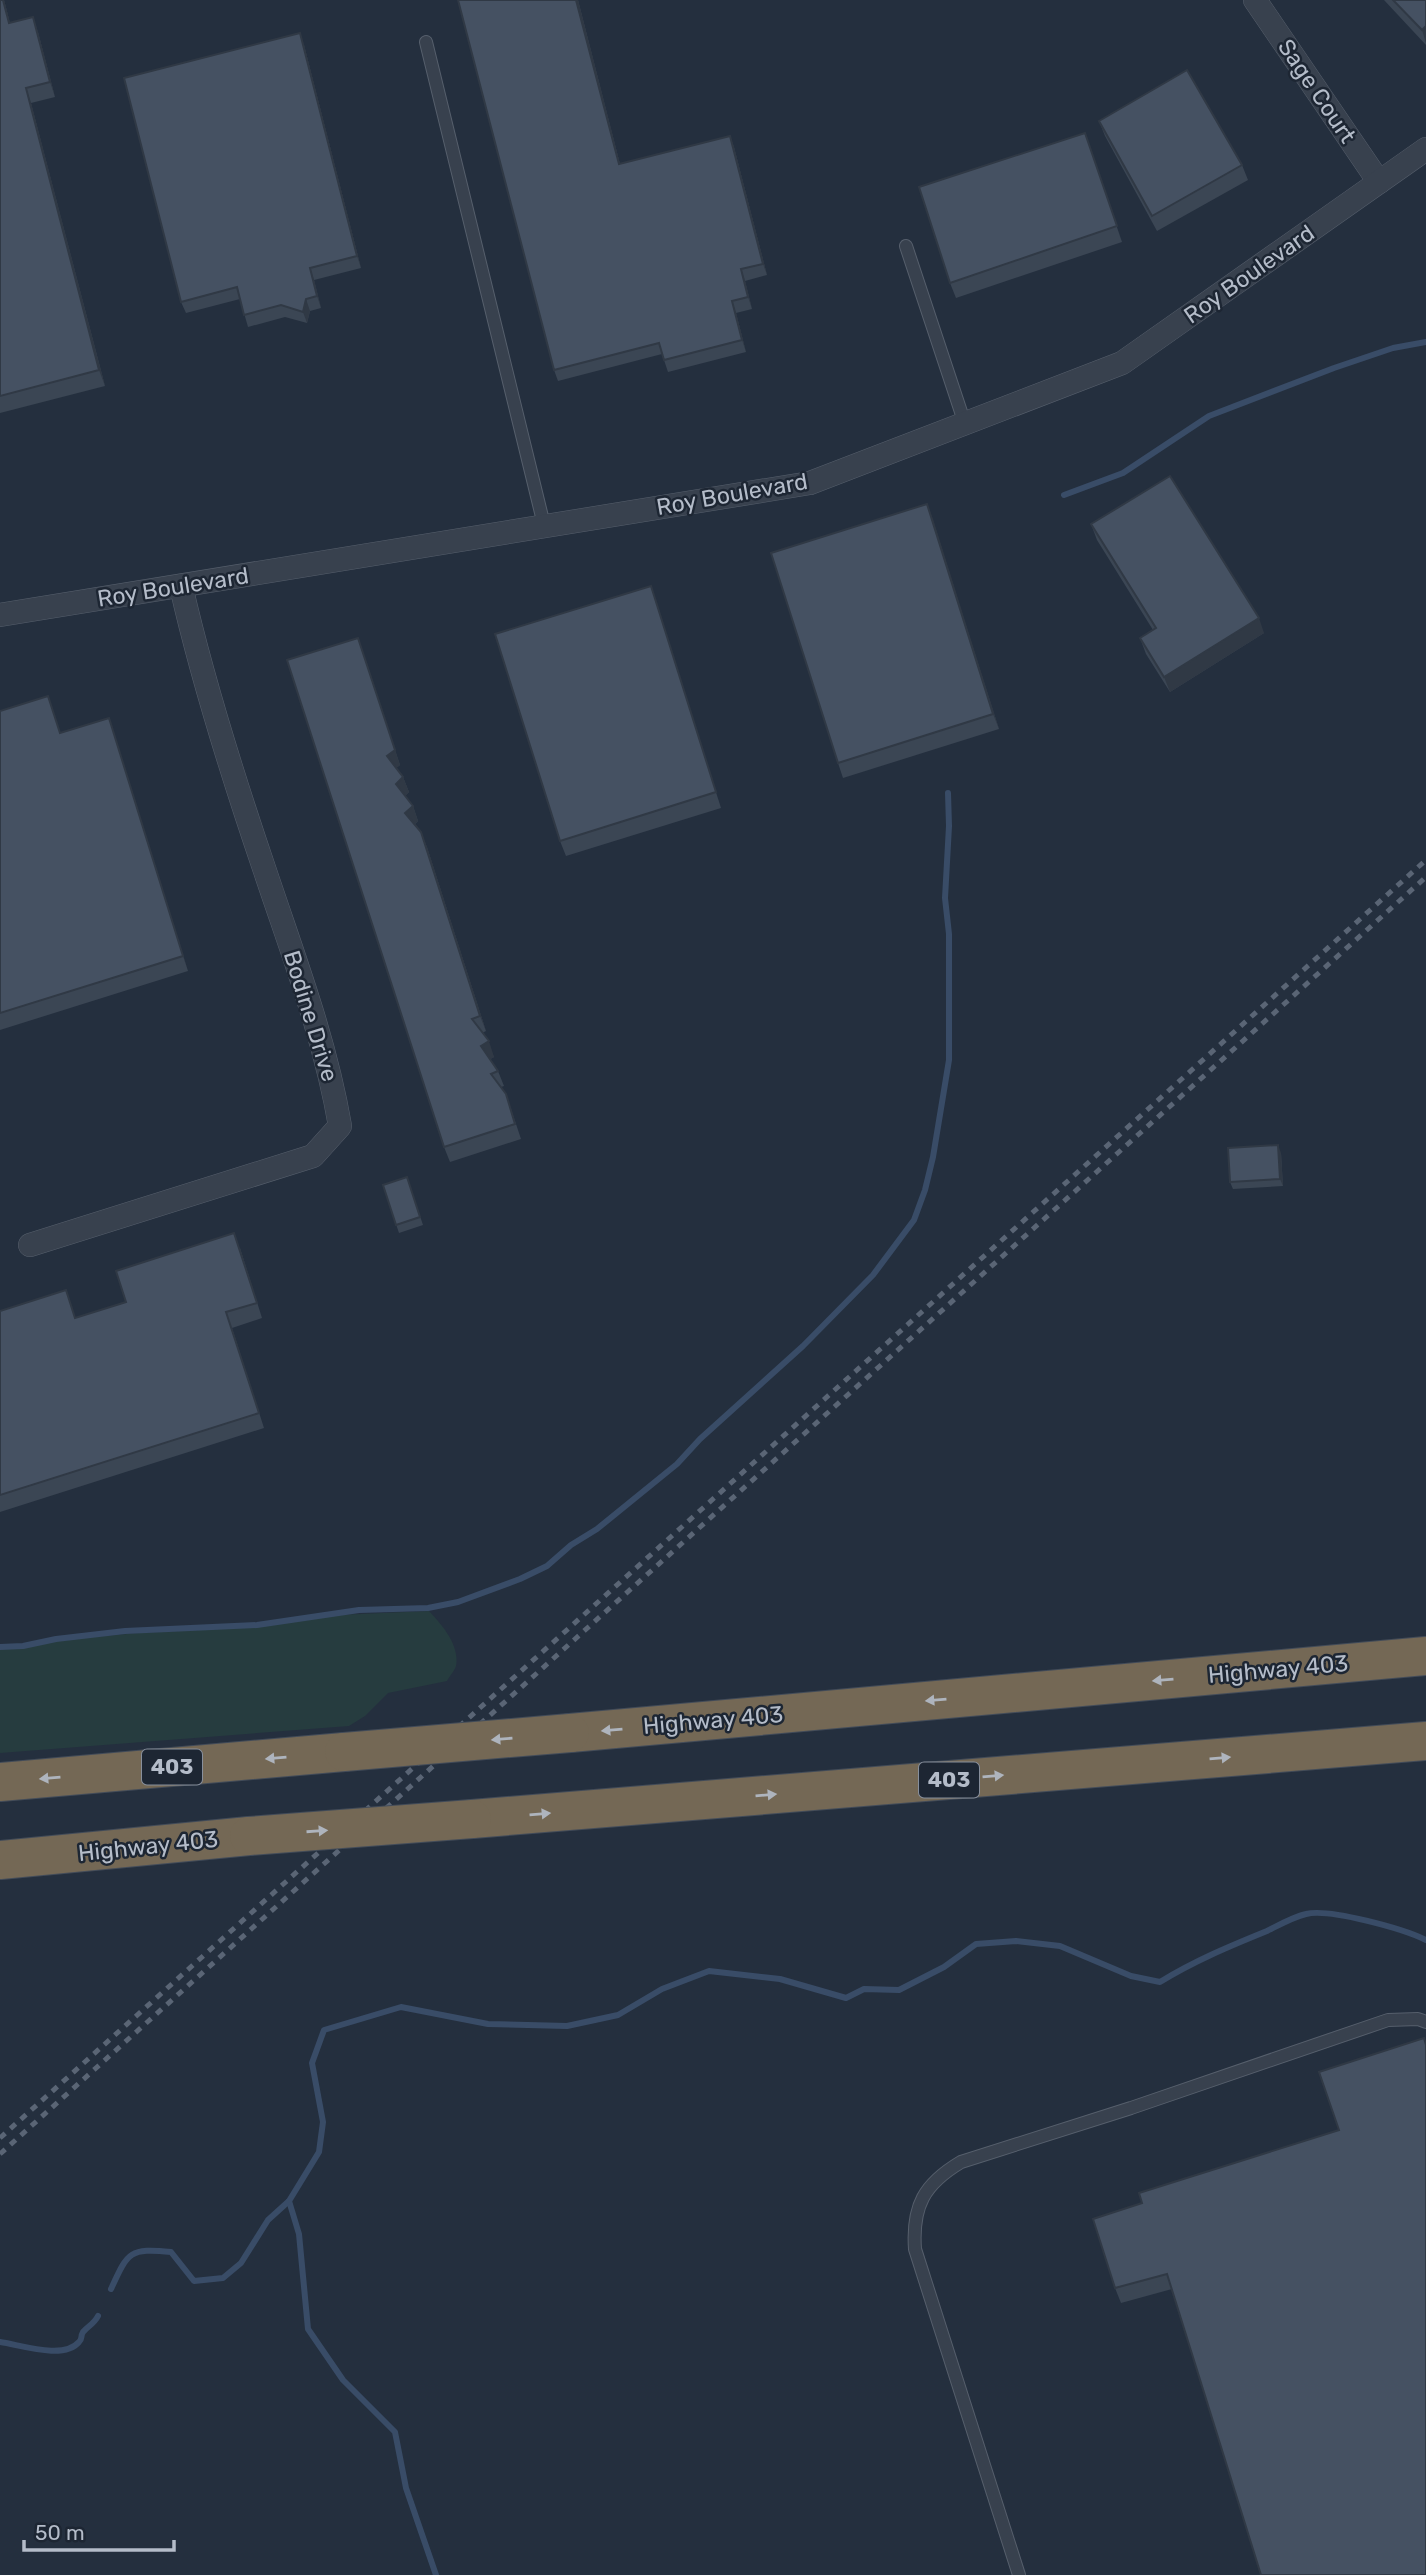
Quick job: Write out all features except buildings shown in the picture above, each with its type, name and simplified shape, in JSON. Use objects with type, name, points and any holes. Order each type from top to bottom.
[{"type":"highway","name":"Highway 403","points":[[0,1783],[1426,1656]]},
{"type":"highway","name":"Highway 403","points":[[0,1860],[249,1836],[1426,1741]]},
{"type":"street","name":"Sage Court","points":[[1255,0],[1379,182]]},
{"type":"street","name":"Roy Boulevard","points":[[0,615],[810,483],[1122,363],[1426,149]]},
{"type":"street","name":"Bodine Drive","points":[[30,1245],[313,1156],[340,1126],[332,1084],[316,1027],[208,698],[181,586]]},
{"type":"lane","points":[[426,42],[544,525]]},
{"type":"lane","points":[[906,246],[965,425]]},
{"type":"lane","points":[[1019,2575],[915,2249],[915,2217],[927,2188],[942,2173],[961,2162],[1131,2108],[1388,2020],[1418,2019],[1426,2022]]},
{"type":"green space","points":[[429,1611],[449,1636],[457,1658],[456,1666],[447,1681],[388,1693],[365,1716],[349,1726],[0,1753],[0,1649],[23,1648],[57,1640],[256,1627],[338,1615]]},
{"type":"waterway","points":[[1064,495],[1123,473],[1209,416],[1334,368],[1393,348],[1426,342]]},
{"type":"waterway","points":[[0,1647],[125,1631],[257,1625],[359,1610],[428,1608],[458,1602],[547,1566],[677,1464],[700,1439],[803,1346],[873,1275],[914,1220],[933,1157],[949,1060],[949,934],[945,898],[948,793]]},
{"type":"waterway","points":[[111,2289],[126,2260],[138,2252],[171,2252],[194,2281],[223,2278],[241,2263],[268,2220],[289,2201],[319,2152],[323,2122],[312,2063],[324,2030],[401,2007],[488,2024],[567,2026],[618,2015],[662,1989],[709,1971],[780,1979],[846,1998],[864,1989],[899,1990],[944,1967],[976,1944],[1016,1941],[1060,1946],[1131,1976],[1160,1982],[1291,1919],[1317,1913],[1366,1921],[1426,1940]]},
{"type":"waterway","points":[[289,2201],[299,2234],[308,2329],[343,2380],[395,2432],[406,2488],[436,2575]]},
{"type":"waterway","points":[[0,2342],[42,2350],[63,2350],[79,2342],[83,2332],[98,2316]]},
{"type":"railway","points":[[0,2138],[1426,860]]},
{"type":"railway","points":[[0,2154],[1426,877]]}]
